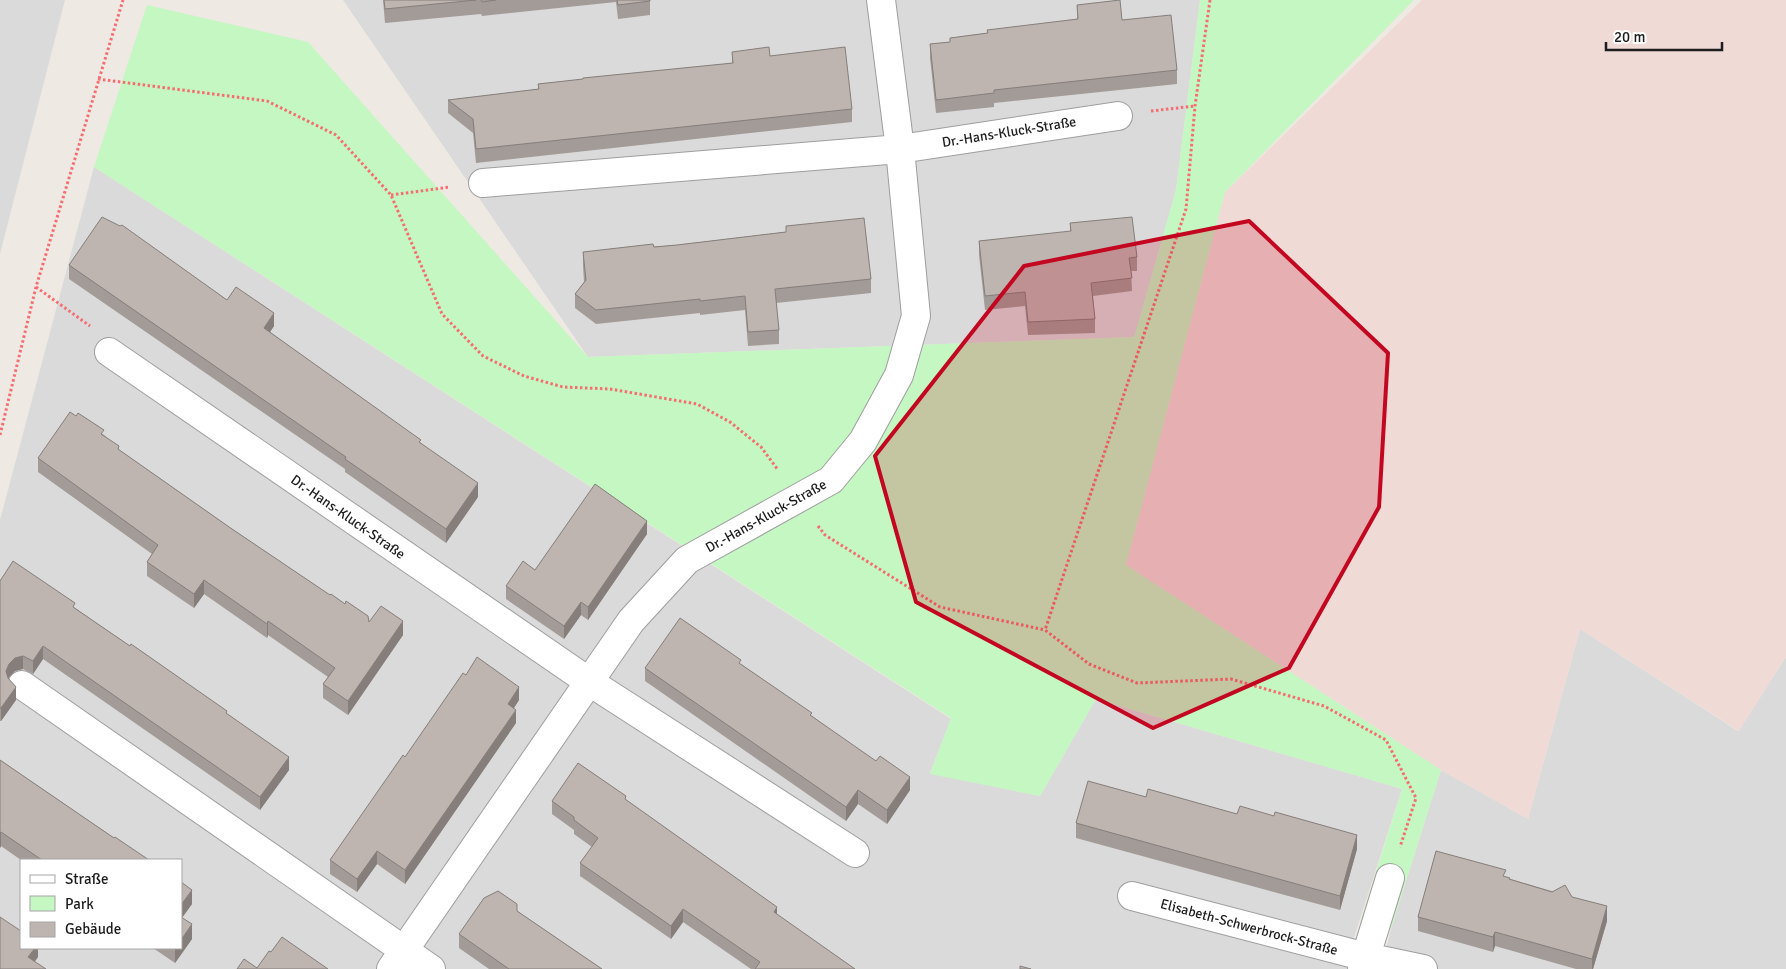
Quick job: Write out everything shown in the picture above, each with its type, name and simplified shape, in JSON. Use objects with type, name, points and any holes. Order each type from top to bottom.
[{"type":"street","name":"Dr.-Hans-Kluck-Straße","points":[[397,960],[631,621],[687,560],[831,480],[863,441],[899,375],[916,316],[900,149],[881,0]]},
{"type":"street","name":"Dr.-Hans-Kluck-Straße","points":[[483,183],[900,149],[1118,116]]},
{"type":"street","name":"Dr.-Hans-Kluck-Straße","points":[[109,352],[588,681],[856,853]]},
{"type":"street","points":[[22,685],[397,960],[431,969]]},
{"type":"street","points":[[1364,963],[1390,878]]},
{"type":"street","name":"Elisabeth-Schwerbrock-Straße","points":[[1132,896],[1364,963],[1423,969]]},
{"type":"path","points":[[0,435],[36,287],[123,0]]},
{"type":"path","points":[[1045,630],[1186,208],[1196,106],[1210,0]]},
{"type":"path","points":[[98,79],[267,101],[336,135],[391,195],[442,314],[483,356],[524,376],[563,387],[610,389],[697,404],[730,422],[761,447],[825,536],[940,607],[1045,630],[1089,664],[1137,683],[1231,680],[1324,706],[1386,740],[1416,798],[1390,878]]},
{"type":"path","points":[[1118,116],[1196,106]]},
{"type":"path","points":[[391,195],[483,183]]},
{"type":"path","points":[[36,287],[107,338],[109,352]]},
{"type":"highlighted area","points":[[1249,221],[1388,353],[1379,507],[1289,668],[1153,728],[916,602],[875,456],[1024,266]]},
{"type":"shaded area","points":[[0,0],[65,0],[0,254]]},
{"type":"shaded area","points":[[343,0],[1200,0],[1176,190],[1135,337],[588,357]]},
{"type":"shaded area","points":[[1422,0],[1786,0],[1786,657],[1739,731],[1580,629],[1528,819],[1441,770],[1126,565],[1225,192]]},
{"type":"shaded area","points":[[94,167],[951,719],[930,773],[1040,796],[1096,699],[1402,789],[1347,959],[1382,965],[1391,929],[1441,770],[1528,819],[1580,629],[1738,731],[1786,657],[1786,969],[0,969],[0,520]]},
{"type":"green space","points":[[1200,0],[1414,0],[1225,192],[1126,565],[1441,770],[1391,929],[1360,923],[1402,789],[1096,699],[1040,796],[930,774],[951,718],[94,167],[147,5],[308,42],[588,357],[1134,337],[1176,190]]},
{"type":"building","points":[[384,0],[476,0],[385,9]]},
{"type":"building","points":[[617,0],[650,0],[650,1],[618,5]]},
{"type":"building","points":[[1120,0],[1122,20],[1171,15],[1177,70],[994,90],[994,93],[936,100],[930,44],[950,42],[950,38],[988,33],[987,30],[1078,19],[1077,5]]},
{"type":"building","points":[[769,47],[770,56],[845,47],[852,109],[476,149],[473,119],[448,100],[539,89],[538,84],[583,78],[733,63],[732,52]]},
{"type":"building","points":[[102,217],[120,226],[122,225],[227,300],[236,287],[274,313],[264,328],[478,483],[446,529],[345,459],[346,457],[69,265]]},
{"type":"building","points":[[1132,217],[1137,257],[1129,258],[1132,278],[1091,283],[1095,319],[1028,322],[1025,292],[985,296],[979,241],[1071,231],[1070,223]]},
{"type":"building","points":[[864,218],[871,279],[775,289],[779,330],[748,332],[745,296],[596,310],[575,294],[586,280],[583,252],[653,244],[654,247],[677,245],[786,232],[786,226]]},
{"type":"building","points":[[70,412],[76,416],[78,413],[104,430],[101,434],[119,446],[118,449],[330,595],[345,604],[346,601],[368,616],[369,622],[381,606],[403,621],[348,701],[323,684],[335,668],[268,621],[267,624],[204,580],[194,594],[147,562],[158,545],[38,458]]},
{"type":"building","points":[[595,484],[647,521],[588,607],[581,602],[564,626],[506,586],[523,561],[535,570]]},
{"type":"building","points":[[13,561],[75,603],[73,607],[130,646],[131,644],[289,757],[260,797],[43,646],[33,661],[23,656],[15,658],[9,664],[6,671],[8,678],[16,687],[0,708],[0,581]]},
{"type":"building","points":[[680,618],[741,660],[739,663],[812,713],[810,715],[876,761],[880,756],[910,777],[887,810],[858,790],[846,807],[645,668]]},
{"type":"building","points":[[477,657],[519,687],[508,704],[516,710],[405,870],[377,851],[357,879],[330,860],[403,755],[405,757],[463,673],[466,675]]},
{"type":"building","points":[[0,760],[148,859],[41,859],[0,833]]},
{"type":"building","points":[[578,763],[626,796],[625,799],[777,907],[774,912],[855,969],[755,969],[760,962],[683,909],[671,926],[580,863],[598,838],[552,801]]},
{"type":"building","points":[[1088,781],[1146,797],[1148,789],[1237,814],[1240,806],[1274,816],[1275,812],[1357,835],[1340,896],[1076,823]]},
{"type":"building","points":[[1436,851],[1506,870],[1503,876],[1509,879],[1552,892],[1565,885],[1572,897],[1607,906],[1592,959],[1495,932],[1493,937],[1418,917]]},
{"type":"building","points":[[182,883],[192,890],[182,904]]},
{"type":"building","points":[[498,891],[517,904],[517,911],[602,969],[509,969],[459,934],[484,898]]},
{"type":"building","points":[[0,917],[20,930],[20,949],[34,949],[28,957],[46,969],[0,969]]},
{"type":"building","points":[[182,918],[192,924],[182,939]]},
{"type":"building","points":[[282,937],[328,969],[237,969],[244,959],[257,968]]},
{"type":"building","points":[[1020,966],[1031,969],[1020,969]]}]
